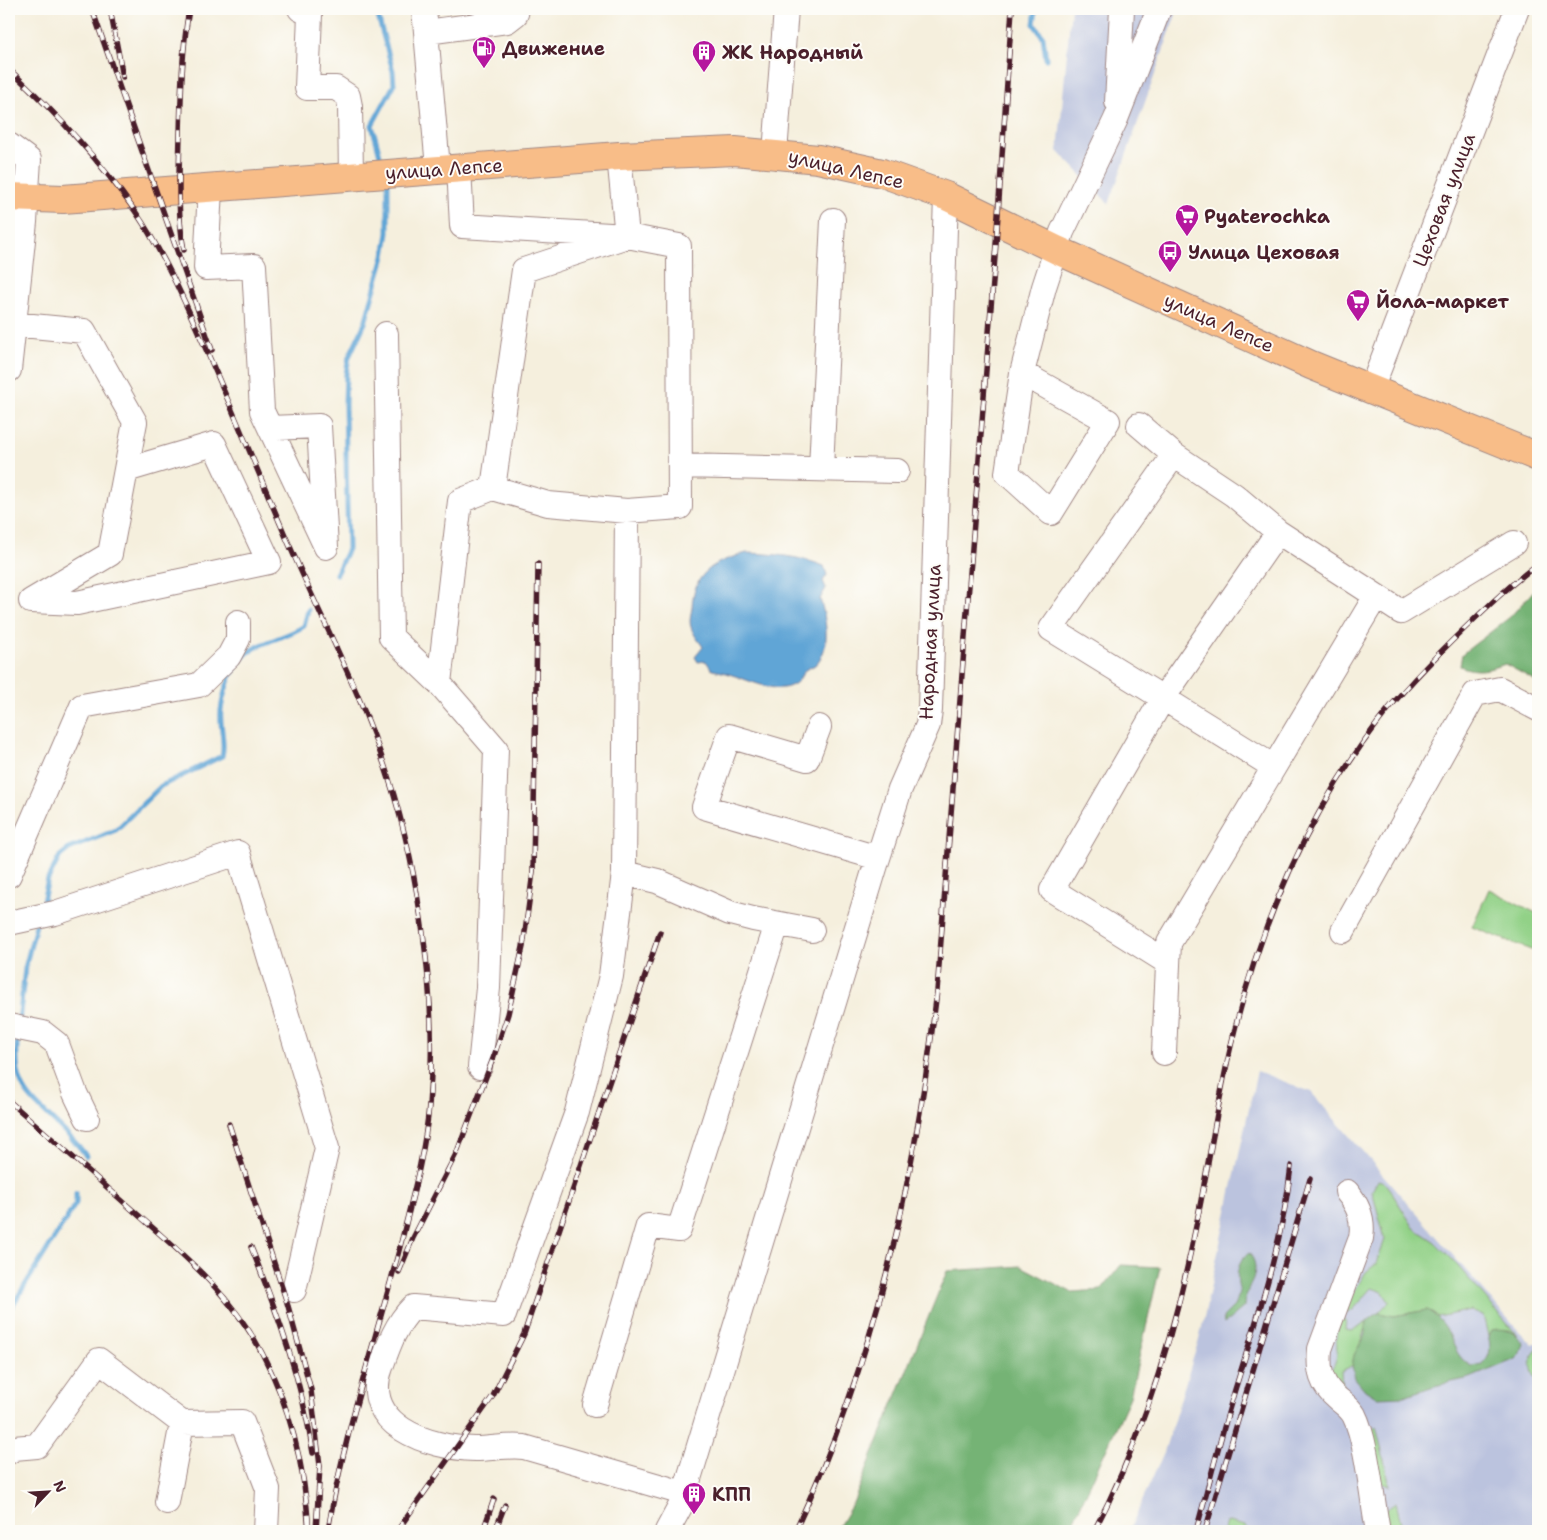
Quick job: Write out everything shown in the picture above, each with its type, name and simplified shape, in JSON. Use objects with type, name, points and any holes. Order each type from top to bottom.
[{"type":"main road","name":"улица Лепсе","points":[[18,198],[62,199],[619,156],[707,152],[775,153],[818,159],[882,173],[946,196],[1056,250],[1372,390],[1538,457]]},
{"type":"street","points":[[300,9],[310,14],[307,88],[336,88],[348,96],[356,176]]},
{"type":"street","points":[[424,9],[438,169],[462,226],[627,236],[679,246],[680,507],[627,511],[548,504],[493,488],[460,500],[439,683]]},
{"type":"street","points":[[427,32],[507,21],[516,14],[517,9]]},
{"type":"street","points":[[775,153],[786,9]]},
{"type":"street","points":[[1116,119],[1122,9]]},
{"type":"street","points":[[1022,373],[1108,420],[1050,513],[1007,473],[1022,373],[1042,294],[1062,232],[1116,119],[1159,9]]},
{"type":"street","name":"Цеховая улица","points":[[1372,390],[1518,9]]},
{"type":"street","points":[[9,145],[29,160],[18,198],[9,370]]},
{"type":"street","points":[[619,156],[627,236]]},
{"type":"street","points":[[210,188],[206,268],[254,266],[262,411],[270,428],[314,521],[326,546],[319,426],[270,428]]},
{"type":"street","name":"Народная улица","points":[[667,1531],[674,1520],[684,1493],[900,789],[928,725],[946,196]]},
{"type":"street","points":[[821,468],[833,220]]},
{"type":"street","points":[[493,488],[524,270],[627,236]]},
{"type":"street","points":[[12,324],[84,331],[135,422],[110,554],[31,601],[77,604],[269,562],[214,444],[126,470]]},
{"type":"street","points":[[386,334],[391,637],[439,683],[496,749],[488,988],[480,1067]]},
{"type":"street","points":[[1139,425],[1174,455],[1234,495],[1278,532],[1402,612],[1514,543]]},
{"type":"street","points":[[1174,455],[1051,629],[1274,767]]},
{"type":"street","points":[[680,466],[897,471]]},
{"type":"street","points":[[627,511],[624,873],[611,976],[577,1112],[504,1316],[413,1307],[404,1316],[392,1337],[378,1373],[376,1394],[382,1411],[396,1426],[431,1442],[474,1449],[500,1446],[524,1448],[684,1493]]},
{"type":"street","points":[[1167,962],[1052,890],[1162,698],[1278,532]]},
{"type":"street","points":[[1164,1052],[1168,943],[1376,596]]},
{"type":"street","points":[[9,875],[82,706],[199,685],[229,656],[238,639],[238,622]]},
{"type":"street","points":[[1343,931],[1475,694],[1500,689],[1538,709]]},
{"type":"street","points":[[819,727],[807,759],[729,736],[704,807],[878,858]]},
{"type":"street","points":[[13,923],[55,913],[238,853],[327,1148],[294,1290]]},
{"type":"street","points":[[624,873],[657,881],[730,912],[777,924],[812,930]]},
{"type":"street","points":[[595,1405],[648,1226],[679,1230],[777,924]]},
{"type":"street","points":[[9,1026],[43,1033],[58,1044],[75,1093],[87,1118]]},
{"type":"street","points":[[1347,1192],[1359,1212],[1363,1228],[1320,1349],[1318,1364],[1319,1373],[1327,1390],[1347,1406],[1358,1422],[1378,1531]]},
{"type":"street","points":[[9,1452],[14,1448],[37,1446],[99,1360],[182,1423],[242,1422],[268,1489],[266,1531]]},
{"type":"street","points":[[167,1502],[182,1423]]},
{"type":"shaded area","points":[[1071,9],[1178,9],[1109,204],[1058,151]]},
{"type":"shaded area","points":[[1257,1071],[1311,1092],[1516,1328],[1533,1345],[1538,1343],[1538,1531],[1129,1531],[1164,1452],[1200,1336]]},
{"type":"green space","points":[[1538,586],[1538,682],[1505,664],[1482,670],[1460,666],[1462,654],[1510,617]]},
{"type":"green space","points":[[1489,889],[1538,914],[1538,949],[1531,950],[1472,927]]},
{"type":"green space","points":[[1378,1180],[1384,1182],[1390,1190],[1414,1228],[1435,1242],[1451,1258],[1517,1335],[1509,1330],[1491,1330],[1488,1336],[1483,1315],[1471,1310],[1438,1317],[1427,1310],[1394,1316],[1378,1313],[1389,1302],[1383,1292],[1372,1288],[1353,1310],[1344,1313],[1344,1308],[1366,1272],[1377,1263],[1385,1239],[1372,1191]]},
{"type":"green space","points":[[1249,1253],[1255,1267],[1244,1307],[1224,1324],[1223,1317],[1234,1306],[1240,1293],[1237,1277],[1239,1267],[1244,1257]]},
{"type":"green space","points":[[1121,1265],[1160,1267],[1130,1397],[1069,1531],[836,1531],[853,1503],[947,1271],[1021,1266],[1071,1292],[1101,1290]]},
{"type":"green space","points":[[1427,1310],[1443,1324],[1458,1354],[1471,1366],[1483,1364],[1488,1358],[1490,1348],[1488,1336],[1491,1330],[1506,1330],[1517,1336],[1524,1344],[1521,1353],[1516,1359],[1470,1378],[1434,1386],[1404,1396],[1376,1397],[1365,1390],[1355,1378],[1352,1366],[1354,1355],[1365,1334],[1366,1322],[1378,1313],[1394,1316]]},
{"type":"green space","points":[[1341,1319],[1346,1321],[1345,1330],[1351,1331],[1366,1322],[1352,1366],[1341,1371],[1342,1385],[1348,1395],[1344,1396],[1330,1370],[1336,1359],[1337,1333]]},
{"type":"green space","points":[[1538,1349],[1538,1381],[1533,1373],[1531,1360]]},
{"type":"green space","points":[[1376,1426],[1390,1486],[1378,1482],[1370,1430]]},
{"type":"green space","points":[[1396,1503],[1403,1531],[1386,1531],[1385,1510]]},
{"type":"green space","points":[[1226,1523],[1245,1526],[1249,1531],[1223,1531]]},
{"type":"water","points":[[747,553],[777,555],[805,560],[824,566],[827,575],[823,581],[826,588],[820,599],[826,624],[824,651],[815,665],[805,670],[797,682],[788,687],[767,686],[712,670],[706,661],[698,662],[695,657],[703,647],[693,632],[690,623],[693,595],[697,585],[702,576],[716,564]]},
{"type":"waterway","points":[[376,9],[393,71],[394,85],[372,125],[383,167]]},
{"type":"waterway","points":[[1036,9],[1034,24],[1043,37],[1046,59]]},
{"type":"waterway","points":[[336,574],[348,549],[346,374],[349,357],[365,323],[384,256],[388,233],[388,182]]},
{"type":"waterway","points":[[41,910],[48,879],[60,856],[69,849],[116,830],[161,786],[222,756],[221,710],[231,675],[241,659],[255,648],[304,626],[308,610]]},
{"type":"waterway","points":[[19,1022],[25,968],[36,925]]},
{"type":"waterway","points":[[18,1033],[17,1067],[24,1089],[86,1156]]},
{"type":"waterway","points":[[9,1311],[76,1203],[76,1193]]},
{"type":"railway","points":[[92,9],[212,350]]},
{"type":"railway","points":[[110,9],[123,77]]},
{"type":"railway","points":[[184,250],[179,208],[179,164],[182,72],[189,9]]},
{"type":"railway","points":[[795,1531],[823,1466],[870,1334],[904,1199],[928,1061],[937,991],[996,244],[1012,9]]},
{"type":"railway","points":[[9,69],[60,119],[121,191],[155,243],[172,276],[214,368],[295,559],[365,713],[388,776],[409,855],[424,940],[431,1025],[431,1067],[427,1123],[414,1189],[352,1421],[328,1531]]},
{"type":"railway","points":[[399,1272],[413,1238],[457,1152],[494,1056],[508,1014],[523,947],[533,872],[538,564]]},
{"type":"railway","points":[[1094,1531],[1128,1458],[1143,1420],[1168,1344],[1188,1265],[1233,1037],[1257,953],[1290,871],[1330,793],[1353,756],[1379,721],[1420,674],[1464,629],[1509,587],[1538,564]]},
{"type":"railway","points":[[397,1531],[493,1396],[524,1334],[660,932]]},
{"type":"railway","points":[[9,1101],[184,1256],[219,1292],[249,1331],[272,1374],[289,1417],[300,1462],[309,1531]]},
{"type":"railway","points":[[229,1124],[288,1306],[311,1390],[320,1466],[316,1531]]},
{"type":"railway","points":[[1196,1531],[1277,1248],[1291,1166]]},
{"type":"railway","points":[[1205,1531],[1310,1179]]},
{"type":"railway","points":[[251,1247],[271,1297],[296,1374],[313,1453]]},
{"type":"railway","points":[[483,1531],[494,1499]]},
{"type":"railway","points":[[495,1531],[505,1505]]},
{"type":"place","name":"Движение","points":[[484,69]]},
{"type":"place","name":"ЖК Народный","points":[[704,73]]},
{"type":"place","name":"Pyaterochka","points":[[1187,237]]},
{"type":"place","name":"Улица Цеховая","points":[[1170,273]]},
{"type":"place","name":"Йола-маркет","points":[[1358,322]]},
{"type":"place","name":"КПП","points":[[694,1515]]}]
